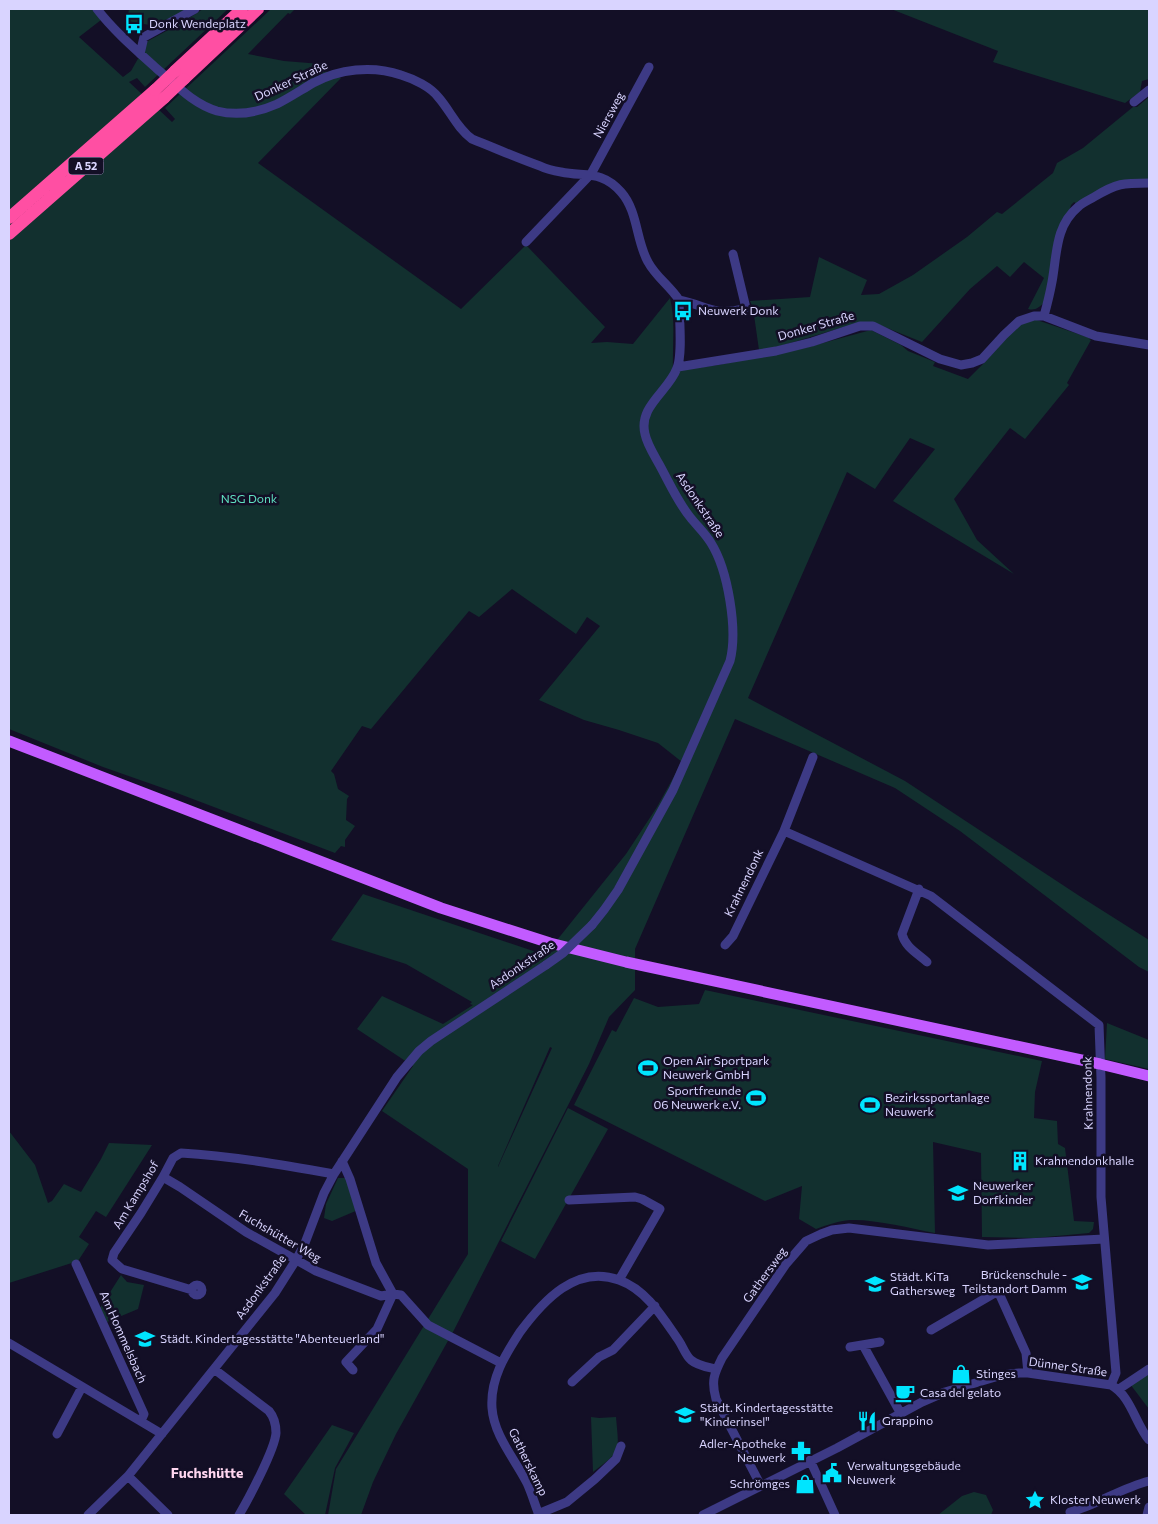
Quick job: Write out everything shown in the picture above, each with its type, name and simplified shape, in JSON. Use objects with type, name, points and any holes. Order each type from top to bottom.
[{"type":"highway","name":"A 52","points":[[180,75],[242,9]]},
{"type":"highway","name":"A 52","points":[[9,234],[180,75],[258,9]]},
{"type":"highway","name":"A 52","points":[[9,218],[159,94]]},
{"type":"main road","points":[[9,741],[391,890],[482,922],[542,940],[635,964],[1149,1076]]},
{"type":"street","name":"Donker Straße","points":[[97,9],[112,28],[187,95],[201,105],[218,111],[239,113],[259,110],[278,103],[313,83],[337,73],[369,69],[401,74],[428,88],[438,97],[457,125],[472,139],[540,166],[561,172],[590,174],[612,184],[628,202],[643,253],[649,264],[657,276],[675,293],[679,300]]},
{"type":"street","points":[[140,54],[144,37],[195,9]]},
{"type":"street","name":"Niersweg","points":[[590,174],[649,67]]},
{"type":"street","points":[[1134,102],[1149,90]]},
{"type":"street","points":[[526,242],[590,174]]},
{"type":"street","points":[[1149,183],[1117,184],[1075,208],[1061,230],[1044,316],[1096,336],[1149,345]]},
{"type":"street","points":[[678,367],[679,300],[720,313],[746,308],[733,254]]},
{"type":"street","name":"Donker Straße","points":[[678,367],[776,351],[812,342],[860,326],[873,326],[940,359],[961,365],[972,364],[982,359],[1019,321],[1034,316],[1044,316]]},
{"type":"street","name":"Asdonkstraße","points":[[88,1515],[128,1476],[275,1293],[305,1243],[324,1193],[334,1174],[397,1077],[419,1051],[449,1028],[546,965],[578,940],[604,910],[618,890],[673,790],[730,661],[733,627],[729,596],[719,559],[713,545],[677,497],[649,446],[645,434],[644,423],[646,414],[678,367]]},
{"type":"street","name":"Krahnendonk","points":[[725,945],[733,936],[784,831],[813,757]]},
{"type":"street","name":"Krahnendonk","points":[[784,831],[919,889],[931,896],[1099,1025],[1101,1197],[1116,1373],[1115,1387]]},
{"type":"street","points":[[919,889],[902,934],[909,947],[926,962]]},
{"type":"street","name":"Am Kampshof","points":[[192,1290],[122,1270],[112,1260],[173,1158],[180,1153],[216,1156],[281,1164],[334,1174]]},
{"type":"street","name":"Fuchshütter Weg","points":[[342,1161],[350,1179],[376,1263],[393,1294]]},
{"type":"street","name":"Fuchshütter Weg","points":[[163,1177],[180,1186],[246,1232],[316,1271],[381,1296],[402,1295],[428,1325],[501,1363]]},
{"type":"street","points":[[569,1200],[635,1197],[660,1209],[619,1280]]},
{"type":"street","name":"Gathersweg","points":[[761,1486],[716,1399],[713,1379],[722,1358],[786,1264],[806,1241],[832,1230],[848,1228],[988,1244],[1104,1239]]},
{"type":"street","name":"Am Hommelsbach","points":[[76,1264],[144,1414],[140,1421]]},
{"type":"street","name":"Gatherskamp","points":[[620,1446],[616,1459],[595,1480],[567,1502],[539,1514],[527,1483],[504,1443],[492,1410],[492,1394],[501,1363],[532,1316],[548,1298],[557,1291],[579,1280],[590,1277],[619,1280],[632,1286],[655,1306],[691,1360],[702,1366],[716,1369]]},
{"type":"street","points":[[931,1330],[998,1291],[1026,1353],[1028,1373]]},
{"type":"street","points":[[353,1370],[346,1362],[377,1329],[393,1294]]},
{"type":"street","points":[[572,1382],[599,1357],[613,1350],[655,1306]]},
{"type":"street","points":[[850,1347],[880,1342]]},
{"type":"street","points":[[9,1343],[162,1434]]},
{"type":"street","points":[[863,1345],[901,1414]]},
{"type":"street","points":[[214,1369],[269,1411],[274,1417],[276,1426],[276,1434],[272,1446],[239,1515]]},
{"type":"street","points":[[1149,1370],[1115,1387],[1128,1402],[1137,1422],[1149,1440]]},
{"type":"street","name":"Dünner Straße","points":[[703,1515],[945,1392],[1002,1375],[1028,1373],[1115,1387]]},
{"type":"street","points":[[57,1434],[82,1387]]},
{"type":"street","points":[[810,1460],[836,1515]]},
{"type":"street","points":[[128,1476],[168,1515]]},
{"type":"street","points":[[1070,1512],[1149,1481]]},
{"type":"street","points":[[1147,1515],[1149,1507]]},
{"type":"green space","name":"NSG Donk","points":[[9,9],[92,9],[101,20],[79,37],[123,77],[131,71],[148,41],[203,9],[228,9],[145,87],[137,78],[129,82],[172,122],[175,119],[165,108],[271,9],[295,9],[290,14],[288,13],[248,54],[284,61],[321,64],[326,67],[326,71],[341,78],[258,163],[461,309],[526,245],[605,327],[591,343],[633,344],[670,298],[673,325],[673,371],[718,365],[808,347],[871,330],[901,345],[908,351],[935,362],[933,366],[968,379],[1017,326],[1034,319],[1090,338],[1091,340],[1067,383],[1069,385],[1025,439],[1010,428],[954,499],[977,540],[1014,574],[893,501],[935,449],[910,438],[875,489],[847,472],[748,698],[905,781],[1149,940],[1149,972],[1139,967],[960,831],[895,788],[735,719],[635,949],[635,990],[609,1017],[589,1064],[454,1330],[396,1434],[373,1482],[361,1515],[328,1515],[336,1469],[468,1254],[468,1169],[382,1111],[413,1066],[357,1029],[382,996],[443,1024],[473,1005],[470,1004],[472,1002],[406,964],[331,940],[363,894],[545,955],[626,854],[657,807],[682,762],[658,743],[584,720],[539,700],[600,626],[587,617],[576,634],[512,589],[479,617],[469,611],[371,729],[362,726],[331,771],[334,774],[338,789],[349,796],[347,799],[346,820],[355,826],[345,840],[345,847],[341,846],[335,853],[103,767],[9,729]],"holes":[[[550,1047],[552,1048],[498,1167]]]},
{"type":"green space","points":[[129,9],[188,9],[155,26],[127,21]]},
{"type":"green space","points":[[891,9],[1149,9],[1149,79],[1142,81],[1140,92],[1125,103],[993,62],[998,51]]},
{"type":"green space","points":[[1149,97],[1149,181],[1127,181],[1077,204],[1074,202],[1071,205],[1045,302],[1039,307],[1028,309],[1044,278],[1024,262],[1010,277],[997,266],[970,289],[922,342],[872,322],[844,327],[777,347],[759,350],[753,308],[750,301],[810,297],[819,257],[867,280],[861,295],[879,294],[913,275],[967,237],[997,212],[1002,214],[1053,173],[1057,163],[1083,148],[1133,107],[1137,107]]},
{"type":"green space","name":"Bezirkssportanlage Neuwerk","points":[[705,990],[1042,1061],[1035,1092],[1034,1118],[1057,1121],[1058,1144],[1065,1148],[1074,1221],[1094,1222],[1093,1229],[1089,1233],[1035,1238],[982,1237],[981,1153],[933,1142],[935,1233],[892,1224],[860,1220],[841,1221],[816,1229],[799,1219],[802,1186],[765,1201],[574,1105],[612,1030],[616,1032],[634,998],[658,1007],[699,1004]]},
{"type":"green space","points":[[1107,1023],[1149,1040],[1149,1069],[1105,1059]]},
{"type":"green space","points":[[568,1108],[608,1129],[535,1259],[501,1241]]},
{"type":"green space","points":[[9,1131],[35,1165],[48,1203],[52,1201],[64,1184],[81,1192],[109,1143],[152,1145],[106,1217],[96,1211],[79,1237],[89,1244],[78,1261],[9,1283]]},
{"type":"green space","points":[[338,1178],[346,1178],[358,1210],[332,1221],[324,1218],[326,1204]]},
{"type":"green space","points":[[121,1275],[127,1282],[144,1285],[138,1309],[107,1322],[100,1308]]},
{"type":"green space","points":[[1149,1373],[1149,1409],[1130,1384]]},
{"type":"green space","points":[[591,1417],[616,1417],[618,1437],[618,1444],[614,1454],[593,1472]]},
{"type":"green space","points":[[332,1425],[354,1433],[335,1468],[325,1515],[306,1515],[284,1494]]},
{"type":"green space","points":[[974,1492],[986,1495],[993,1510],[991,1515],[938,1515],[962,1496]]},
{"type":"place","name":"Donk Wendeplatz","points":[[134,24]]},
{"type":"place","name":"Neuwerk Donk","points":[[683,311]]},
{"type":"place","name":"Open Air Sportpark Neuwerk GmbH","points":[[648,1068]]},
{"type":"place","name":"Sportfreunde 06 Neuwerk e.V.","points":[[756,1098]]},
{"type":"place","name":"Bezirkssportanlage Neuwerk","points":[[870,1105]]},
{"type":"place","name":"Krahnendonkhalle","points":[[1020,1161]]},
{"type":"place","name":"Neuwerker Dorfkinder","points":[[958,1193]]},
{"type":"place","name":"Brückenschule - Teilstandort Damm","points":[[1082,1282]]},
{"type":"place","name":"Städt. KiTa Gathersweg","points":[[875,1284]]},
{"type":"place","name":"Städt. Kindertagesstätte \"Abenteuerland\"","points":[[145,1339]]},
{"type":"place","name":"Stinges","points":[[961,1374]]},
{"type":"place","name":"Casa del gelato","points":[[905,1393]]},
{"type":"place","name":"Städt. Kindertagesstätte \"Kinderinsel\"","points":[[685,1415]]},
{"type":"place","name":"Grappino","points":[[867,1421]]},
{"type":"place","name":"Adler-Apotheke Neuwerk","points":[[801,1451]]},
{"type":"place","name":"Verwaltungsgebäude Neuwerk","points":[[832,1473]]},
{"type":"place","name":"Schrömges","points":[[805,1484]]},
{"type":"place","name":"Kloster Neuwerk","points":[[1035,1500]]},
{"type":"district","name":"Fuchshütte","points":[[207,1473]]}]
